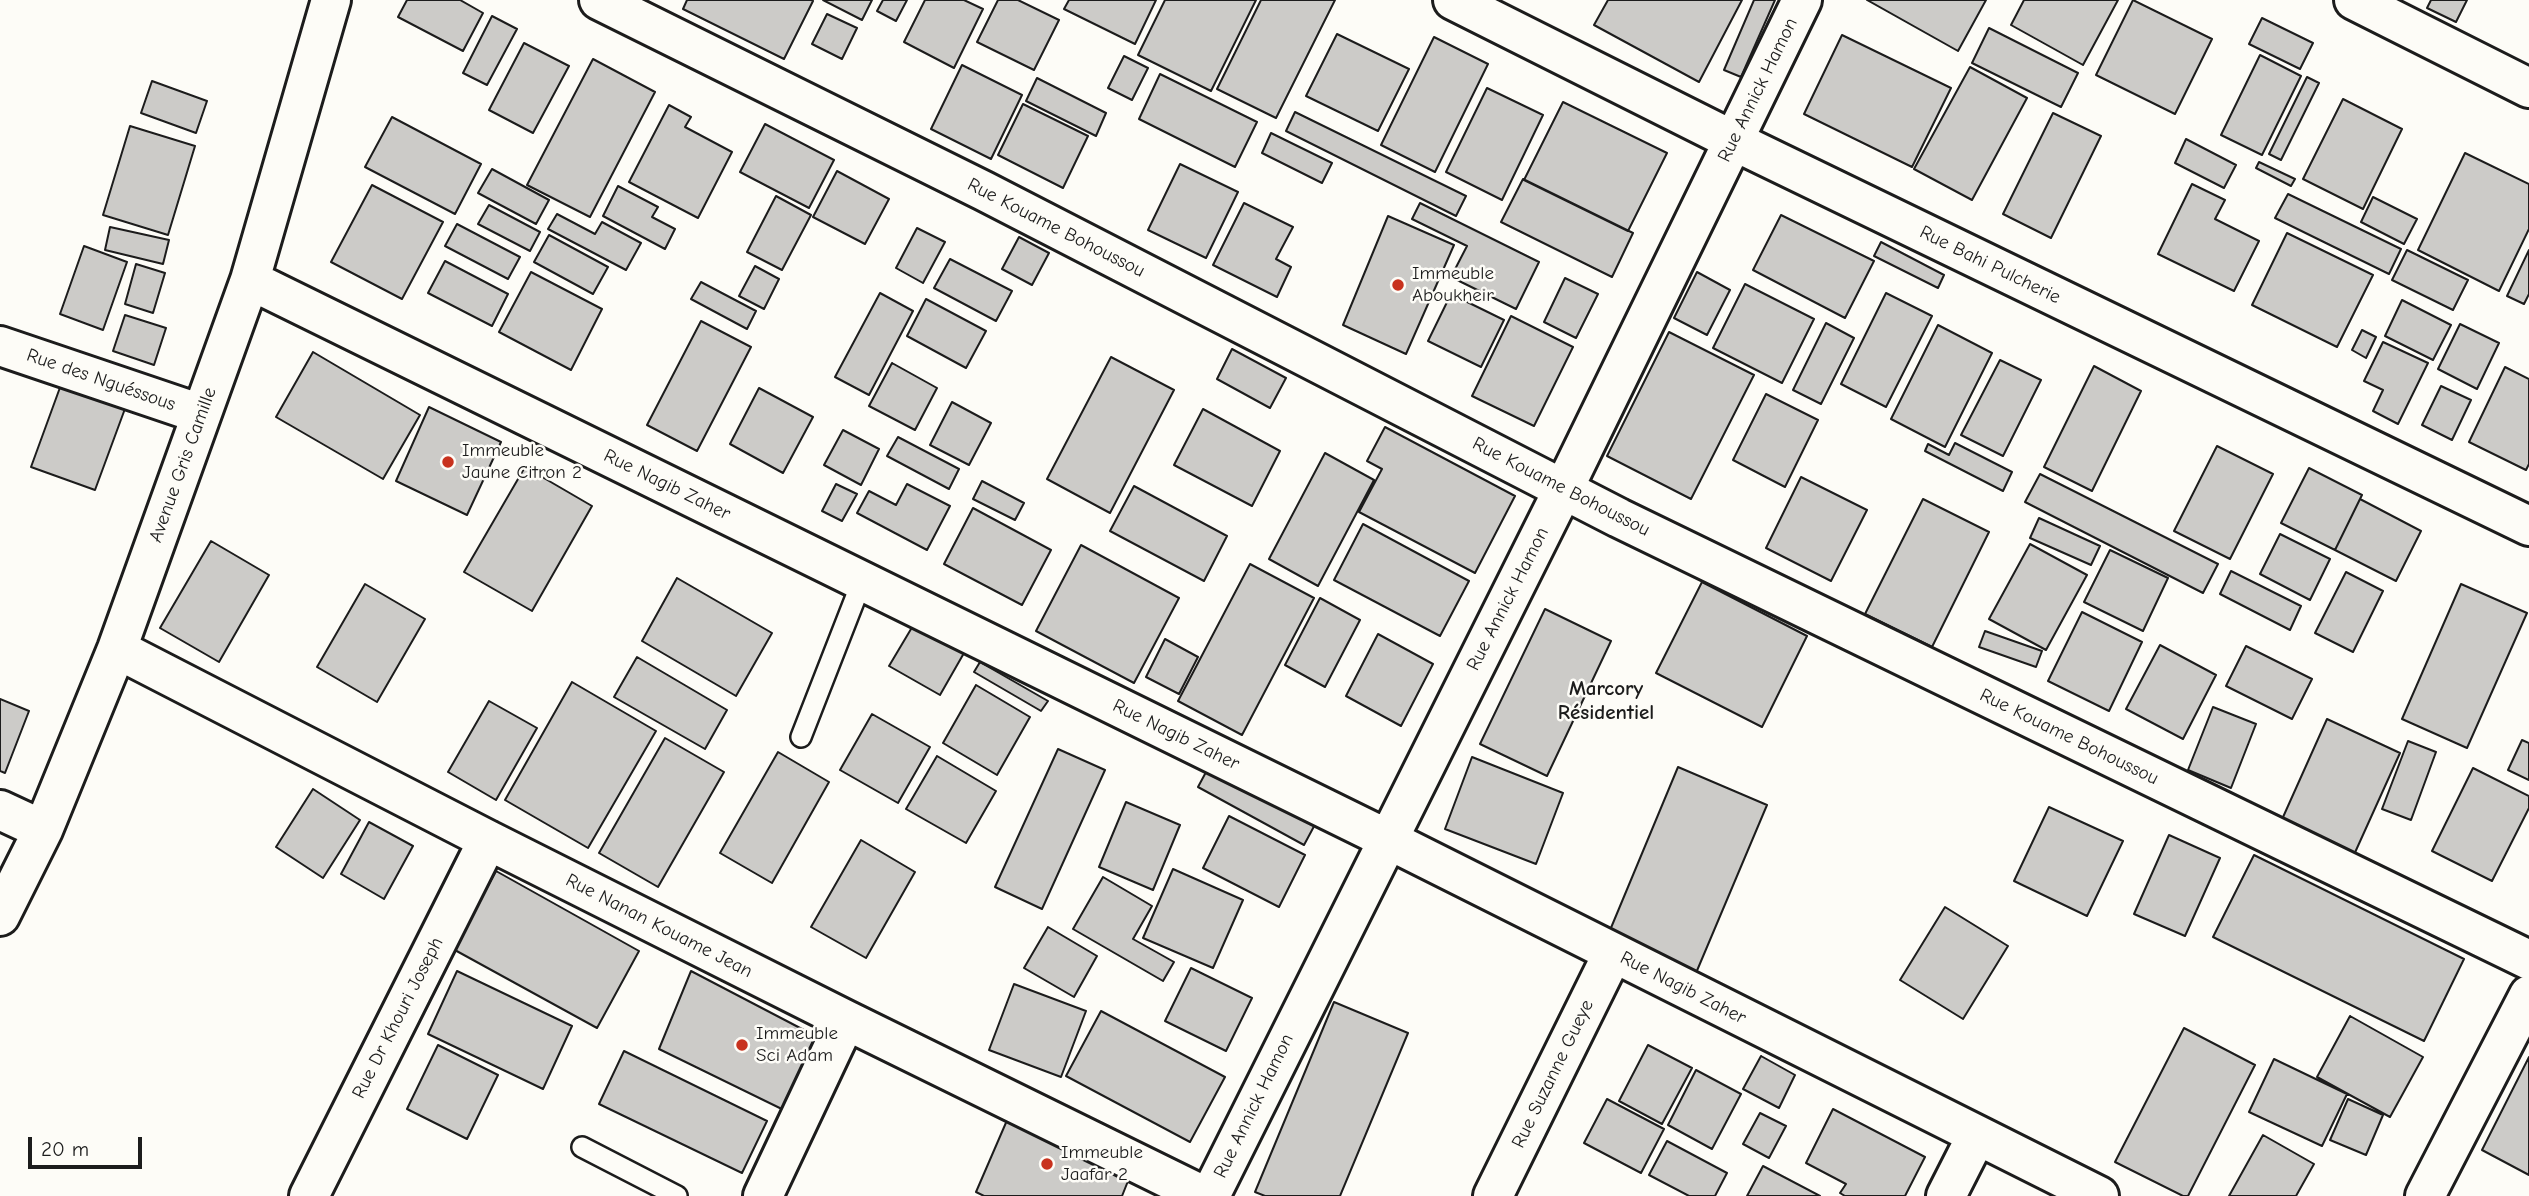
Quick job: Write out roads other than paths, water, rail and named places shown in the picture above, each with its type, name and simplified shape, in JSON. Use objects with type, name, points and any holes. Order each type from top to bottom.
[{"type":"street","name":"Avenue Gris Camille","points":[[0,916],[43,830],[117,649],[250,279],[331,0]]},
{"type":"street","name":"Rue Kouame Bohoussou","points":[[599,0],[984,191],[1632,524],[2529,960]]},
{"type":"street","name":"Rue Bahi Pulcherie","points":[[1452,0],[1732,140],[2529,526]]},
{"type":"street","name":"Rue Annick Hamon","points":[[1210,1196],[1564,488],[1802,0]]},
{"type":"street","points":[[2354,0],[2529,88]]},
{"type":"street","name":"Rue Nagib Zaher","points":[[250,279],[1387,839],[2099,1196]]},
{"type":"street","name":"Rue des Nguéssous","points":[[0,346],[201,414]]},
{"type":"street","name":"Rue Nanan Kouame Jean","points":[[117,649],[488,840],[1204,1196]]},
{"type":"street","points":[[0,810],[43,830]]},
{"type":"street","name":"Rue Dr Khouri Joseph","points":[[309,1196],[488,840]]},
{"type":"street","name":"Rue Suzanne Gueye","points":[[1493,1196],[1613,953]]},
{"type":"street","points":[[2425,1196],[2529,995]]},
{"type":"street","points":[[763,1196],[846,1020]]},
{"type":"street","points":[[1947,1196],[1977,1135]]},
{"type":"lane","points":[[802,737],[862,581]]},
{"type":"lane","points":[[582,1147],[677,1196]]},
{"type":"place","name":"Immeuble Aboukheir","points":[[1398,285]]},
{"type":"place","name":"Immeuble Jaune Citron 2","points":[[448,462]]},
{"type":"place","name":"Immeuble Sci Adam","points":[[742,1045]]},
{"type":"place","name":"Immeuble Jaafar 2","points":[[1047,1164]]},
{"type":"district","name":"Marcory Résidentiel","points":[[1606,701]]}]
